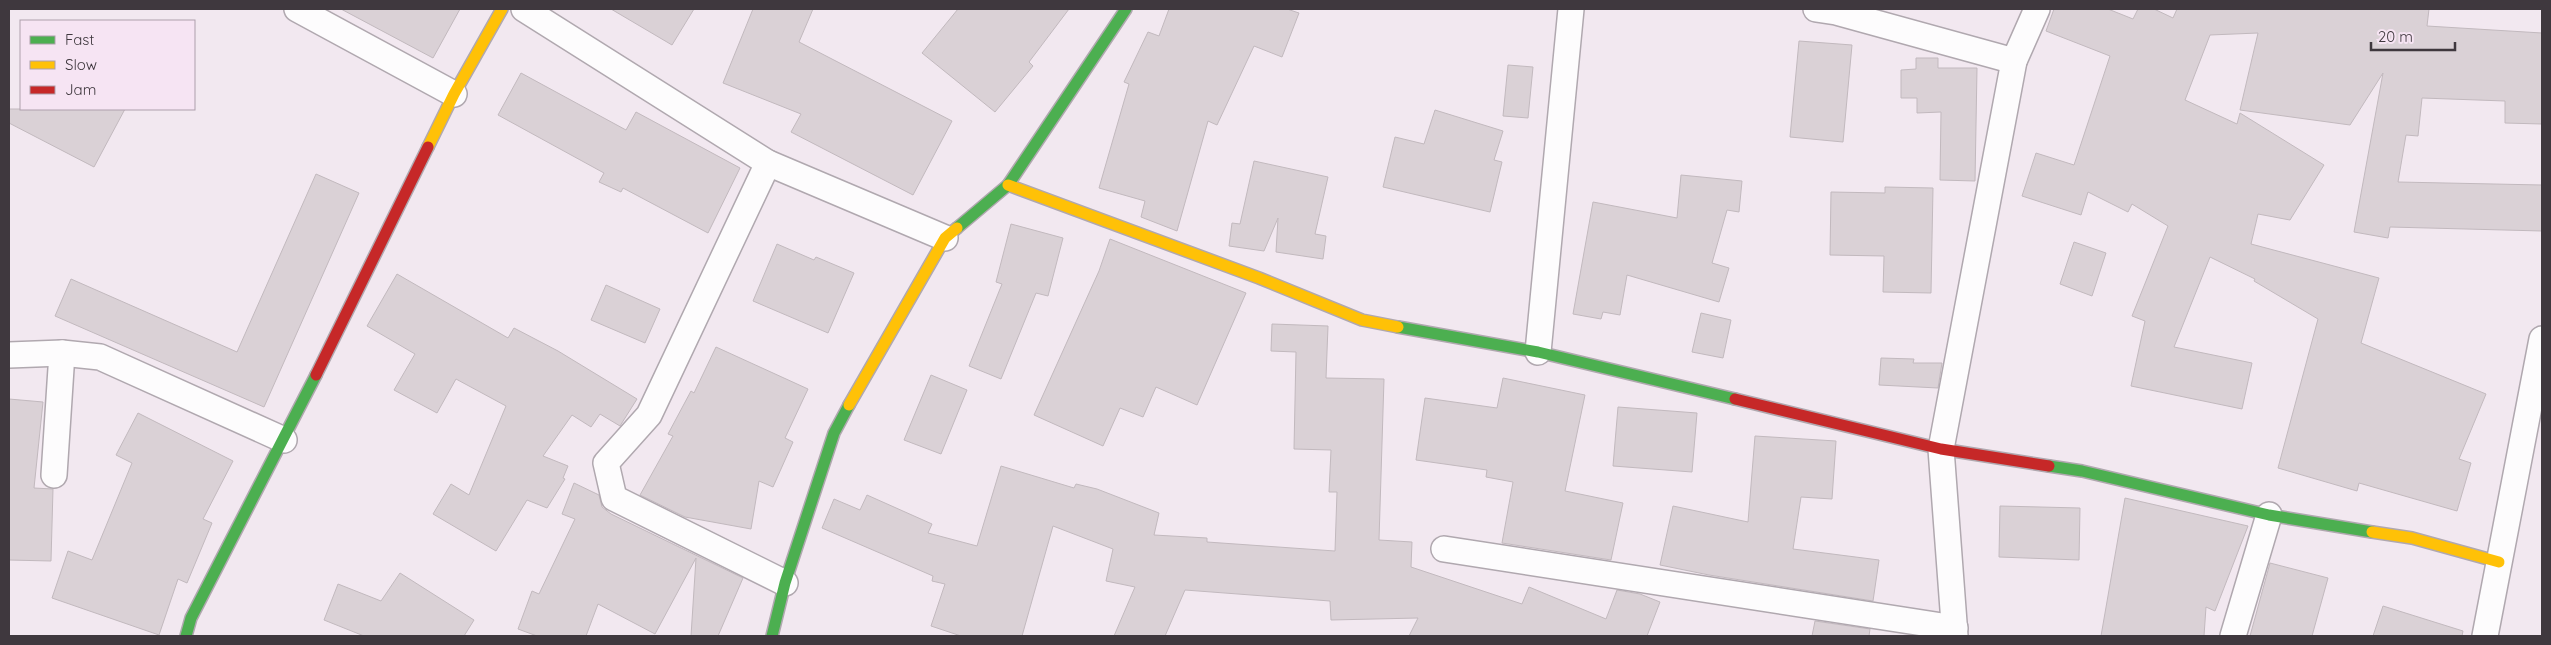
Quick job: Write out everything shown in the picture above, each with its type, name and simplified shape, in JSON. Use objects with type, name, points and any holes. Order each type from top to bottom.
[{"type":"street","points":[[297,9],[454,94]]},
{"type":"street","points":[[186,636],[191,618],[284,440],[454,94],[502,9]]},
{"type":"street","points":[[524,9],[768,163],[945,238]]},
{"type":"street","points":[[772,636],[785,583],[834,433],[945,238],[1008,185],[1126,9]]},
{"type":"street","points":[[1538,352],[1571,9]]},
{"type":"street","points":[[1816,9],[1836,12],[2014,61]]},
{"type":"street","points":[[1444,549],[1955,632],[1941,449],[2014,61],[2038,9]]},
{"type":"street","points":[[768,163],[649,415],[606,463],[614,498],[785,583]]},
{"type":"street","points":[[1008,185],[1258,278],[1362,320],[1538,352],[1941,449],[2082,471],[2269,515],[2412,538],[2499,562]]},
{"type":"street","points":[[2486,636],[2542,339]]},
{"type":"street","points":[[9,355],[62,353],[100,357],[284,440]]},
{"type":"street","points":[[54,475],[62,353]]},
{"type":"street","points":[[2233,636],[2269,515]]},
{"type":"building","points":[[341,9],[460,9],[433,58]]},
{"type":"building","points":[[611,9],[694,9],[672,45]]},
{"type":"building","points":[[753,9],[813,9],[799,42],[952,121],[913,195],[791,132],[801,114],[723,83]]},
{"type":"building","points":[[958,9],[1069,9],[1029,62],[1033,66],[995,112],[922,53]]},
{"type":"building","points":[[1169,9],[1287,9],[1299,13],[1282,57],[1254,46],[1217,125],[1208,121],[1177,231],[1141,217],[1145,201],[1099,188],[1129,84],[1124,82],[1148,32],[1159,36]]},
{"type":"building","points":[[2054,9],[2108,9],[2133,19],[2138,9],[2154,9],[2173,18],[2177,9],[2429,9],[2427,26],[2542,33],[2542,124],[2505,123],[2505,101],[2422,98],[2418,136],[2406,135],[2398,182],[2542,185],[2542,231],[2390,227],[2388,238],[2354,232],[2383,73],[2350,125],[2240,110],[2258,33],[2210,35],[2185,100],[2237,124],[2240,113],[2324,165],[2290,220],[2258,214],[2251,244],[2379,278],[2361,343],[2486,394],[2459,459],[2471,463],[2457,511],[2359,483],[2357,491],[2278,468],[2318,319],[2254,281],[2255,279],[2210,257],[2174,347],[2252,363],[2242,409],[2131,386],[2145,321],[2132,316],[2168,226],[2132,204],[2128,212],[2088,192],[2081,215],[2022,196],[2036,153],[2074,165],[2110,56],[2046,31]]},
{"type":"building","points":[[1799,41],[1852,45],[1843,142],[1790,137]]},
{"type":"building","points":[[1916,58],[1938,58],[1938,68],[1977,68],[1975,181],[1940,180],[1941,112],[1917,113],[1917,98],[1901,98],[1901,70],[1916,69]]},
{"type":"building","points":[[1508,65],[1533,67],[1528,118],[1503,116]]},
{"type":"building","points":[[521,73],[626,130],[636,112],[740,168],[708,233],[623,188],[621,192],[599,182],[604,173],[498,115]]},
{"type":"building","points":[[9,109],[124,110],[94,167],[9,123]]},
{"type":"building","points":[[1435,110],[1503,131],[1494,160],[1502,162],[1490,212],[1383,187],[1395,137],[1424,144]]},
{"type":"building","points":[[1254,161],[1328,177],[1315,234],[1326,236],[1323,259],[1276,252],[1278,218],[1264,251],[1229,246],[1232,223],[1240,224]]},
{"type":"building","points":[[316,174],[359,193],[264,407],[55,316],[71,279],[237,352]]},
{"type":"building","points":[[1681,175],[1742,181],[1739,212],[1727,210],[1712,263],[1729,268],[1719,302],[1627,275],[1620,315],[1603,312],[1601,319],[1573,314],[1593,202],[1677,218]]},
{"type":"building","points":[[1885,187],[1933,188],[1931,293],[1883,292],[1884,256],[1830,255],[1831,192],[1885,193]]},
{"type":"building","points":[[1011,224],[1063,238],[1048,296],[1036,293],[1001,379],[969,366],[1002,284],[996,282]]},
{"type":"building","points":[[1110,239],[1246,293],[1197,405],[1156,387],[1143,417],[1120,408],[1103,446],[1034,415],[1099,271]]},
{"type":"building","points":[[2074,242],[2106,253],[2092,296],[2060,284]]},
{"type":"building","points":[[777,244],[814,260],[816,257],[854,273],[828,333],[753,301]]},
{"type":"building","points":[[397,274],[508,338],[514,328],[558,351],[637,399],[620,426],[600,414],[591,427],[572,415],[543,456],[568,466],[563,478],[565,479],[547,508],[527,500],[496,551],[433,514],[451,484],[469,495],[506,406],[456,379],[437,413],[394,390],[415,354],[367,326]]},
{"type":"building","points":[[606,285],[660,309],[645,343],[591,320]]},
{"type":"building","points":[[1701,313],[1731,320],[1723,358],[1692,352]]},
{"type":"building","points":[[1272,324],[1328,326],[1326,378],[1384,379],[1379,540],[1412,542],[1411,567],[1522,604],[1529,587],[1606,619],[1617,590],[1640,594],[1660,602],[1647,636],[1409,636],[1418,618],[1331,620],[1330,601],[1185,590],[1165,636],[1114,636],[1135,587],[1106,581],[1113,549],[1053,526],[1022,636],[961,636],[931,626],[945,584],[932,581],[933,576],[822,528],[834,499],[860,510],[867,495],[932,524],[928,533],[977,546],[1001,466],[1074,488],[1076,484],[1097,489],[1159,513],[1154,535],[1207,538],[1207,542],[1335,551],[1337,492],[1329,492],[1331,450],[1294,449],[1296,352],[1271,351]]},
{"type":"building","points":[[716,347],[808,389],[785,438],[793,442],[773,487],[759,481],[751,529],[685,517],[640,495],[673,436],[668,434],[691,391],[694,393]]},
{"type":"building","points":[[1881,358],[1914,359],[1913,363],[1942,363],[1938,388],[1879,385]]},
{"type":"building","points":[[931,375],[967,390],[941,454],[904,440]]},
{"type":"building","points":[[1503,378],[1585,395],[1565,491],[1623,503],[1611,560],[1502,543],[1513,482],[1486,477],[1487,470],[1416,460],[1425,398],[1497,408]]},
{"type":"building","points":[[9,399],[43,402],[34,488],[53,489],[51,561],[9,560]]},
{"type":"building","points":[[1618,407],[1697,413],[1692,472],[1613,466]]},
{"type":"building","points":[[138,413],[233,461],[203,519],[212,523],[187,583],[178,579],[159,635],[52,598],[68,551],[92,560],[132,463],[116,455]]},
{"type":"building","points":[[1755,436],[1836,441],[1832,499],[1801,497],[1793,549],[1879,560],[1873,601],[1709,575],[1660,565],[1673,506],[1748,522]]},
{"type":"building","points":[[574,483],[599,495],[602,507],[611,514],[743,578],[718,636],[691,636],[696,558],[655,634],[598,604],[586,636],[537,636],[518,629],[532,591],[539,594],[575,519],[562,514]]},
{"type":"building","points":[[2125,498],[2248,526],[2215,611],[2206,607],[2204,636],[2101,636]]},
{"type":"building","points":[[2000,506],[2080,508],[2079,560],[1999,557]]},
{"type":"building","points":[[2270,563],[2328,578],[2312,636],[2250,636]]},
{"type":"building","points":[[400,573],[474,620],[464,636],[364,636],[324,620],[338,584],[381,601]]},
{"type":"building","points":[[2383,606],[2463,631],[2462,636],[2373,636]]},
{"type":"building","points":[[1815,621],[1870,629],[1869,636],[1812,636]]},
{"type":"traffic: fast","points":[[957,228],[1008,185],[1126,9]]},
{"type":"traffic: fast","points":[[1398,327],[1538,352],[1735,399]]},
{"type":"traffic: fast","points":[[186,636],[191,618],[316,375]]},
{"type":"traffic: fast","points":[[772,636],[785,583],[834,433],[849,405]]},
{"type":"traffic: fast","points":[[2049,466],[2082,471],[2269,515],[2372,532]]},
{"type":"traffic: slow","points":[[428,147],[454,94],[502,9]]},
{"type":"traffic: slow","points":[[1008,185],[1259,278],[1362,320],[1398,327]]},
{"type":"traffic: slow","points":[[849,405],[945,238],[957,228]]},
{"type":"traffic: slow","points":[[2372,532],[2412,538],[2499,562]]},
{"type":"traffic: jam","points":[[316,375],[428,147]]},
{"type":"traffic: jam","points":[[1735,399],[1941,449],[2049,466]]}]
